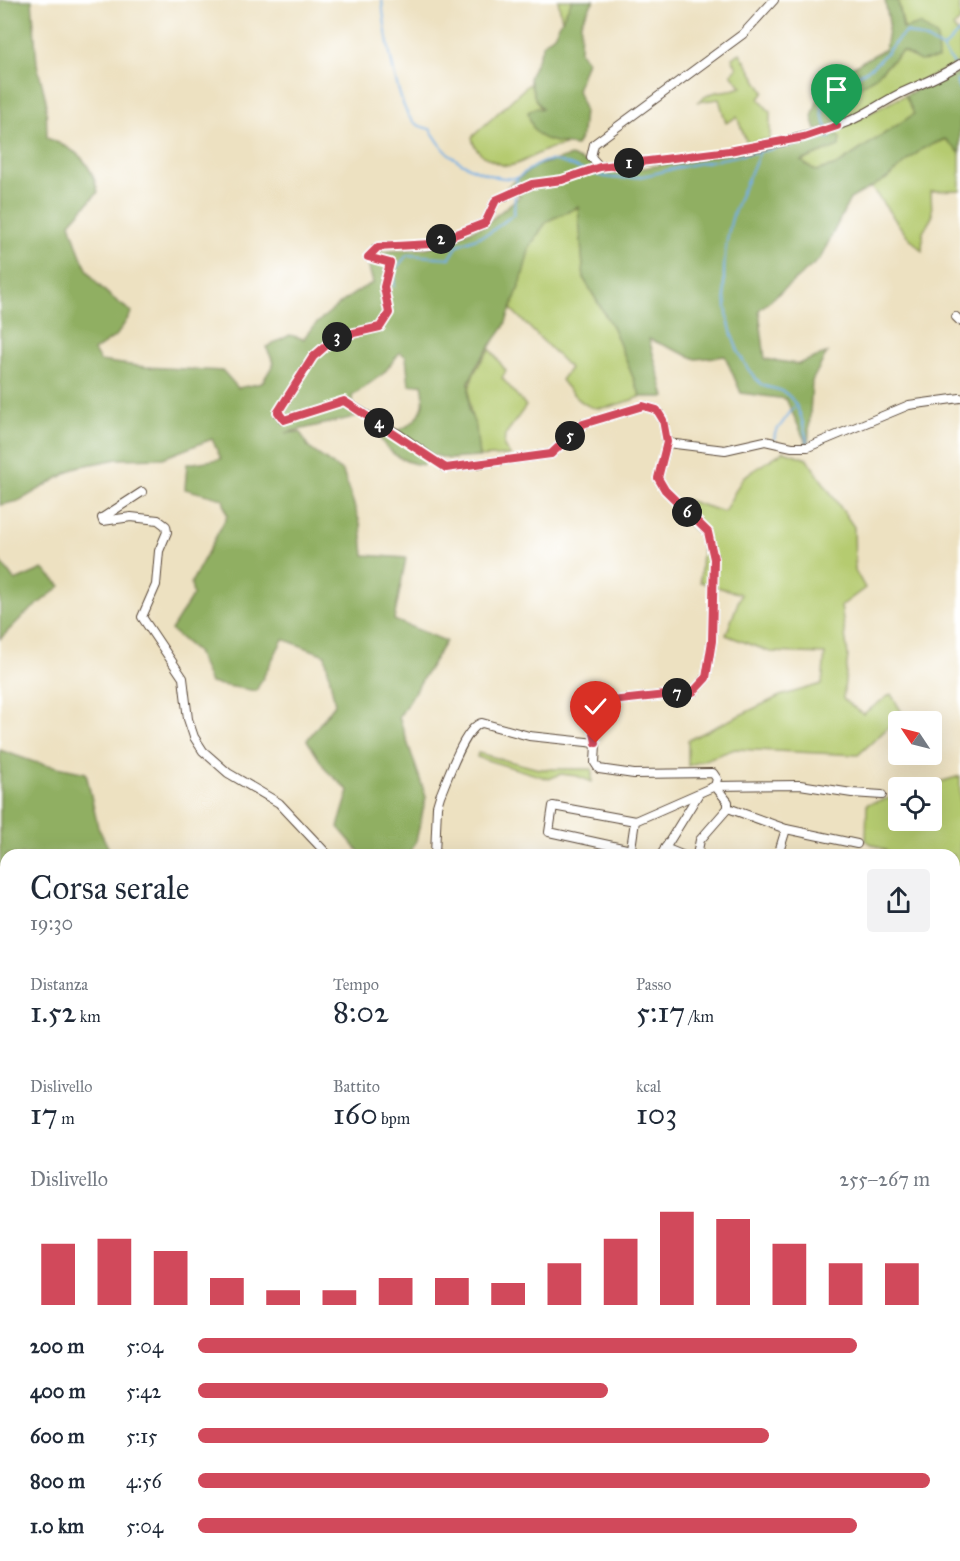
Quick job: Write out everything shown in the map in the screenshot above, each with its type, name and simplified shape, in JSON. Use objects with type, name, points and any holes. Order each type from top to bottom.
[{"type":"street","points":[[596,168],[591,157],[594,144],[743,34],[774,0]]},
{"type":"street","points":[[713,787],[717,779],[713,773],[634,774],[599,769],[595,763],[595,730],[587,712],[588,706],[593,703],[693,692],[706,678],[712,641],[714,559],[708,532],[665,490],[658,478],[667,442],[663,420],[657,410],[643,406],[583,424],[551,454],[446,468],[344,401],[284,420],[278,412],[313,357],[336,337],[380,327],[389,313],[384,287],[390,263],[368,257],[378,247],[431,244],[485,223],[496,200],[532,184],[574,176],[596,168],[729,151],[804,137],[837,126],[941,77],[960,64]]},
{"type":"street","points":[[667,442],[725,450],[765,441],[792,447],[808,447],[909,405],[960,398]]},
{"type":"street","points":[[142,492],[102,518],[104,521],[131,517],[158,520],[166,526],[167,532],[159,551],[156,585],[141,617],[183,678],[188,719],[194,737],[213,762],[279,803],[322,849]]},
{"type":"street","points":[[435,849],[437,806],[467,734],[475,724],[482,723],[529,736],[596,743]]},
{"type":"street","points":[[615,849],[549,832],[553,806],[635,820],[713,787],[800,785],[882,795]]},
{"type":"street","points":[[698,849],[700,840],[728,808],[728,802],[713,787]]},
{"type":"street","points":[[664,849],[699,794]]},
{"type":"street","points":[[728,808],[786,829],[857,844]]},
{"type":"street","points":[[631,849],[635,820]]},
{"type":"street","points":[[780,849],[786,829]]},
{"type":"green space","points":[[0,0],[32,0],[37,64],[46,100],[47,138],[81,157],[91,171],[98,192],[70,223],[75,239],[85,265],[98,284],[132,312],[117,335],[94,351],[100,361],[145,367],[223,371],[238,388],[262,383],[274,363],[266,347],[290,335],[304,339],[315,325],[335,308],[356,292],[373,283],[368,264],[378,252],[427,248],[483,226],[520,196],[507,187],[535,166],[571,156],[600,169],[628,171],[833,132],[840,137],[839,146],[801,161],[816,171],[837,165],[914,114],[905,95],[960,72],[960,153],[945,139],[922,149],[886,179],[850,199],[820,259],[759,310],[765,359],[798,364],[827,353],[812,381],[808,447],[786,399],[741,393],[725,356],[696,359],[649,339],[665,397],[641,397],[613,328],[584,279],[578,207],[547,221],[530,246],[521,282],[504,327],[478,363],[469,382],[469,410],[476,427],[479,457],[449,459],[434,455],[423,465],[399,458],[386,447],[376,425],[389,434],[398,431],[418,417],[423,403],[422,384],[409,385],[406,357],[400,352],[384,373],[352,396],[355,417],[285,433],[300,432],[309,448],[343,472],[361,526],[364,555],[406,558],[394,620],[446,641],[399,717],[426,797],[412,849],[357,849],[338,827],[349,791],[326,770],[307,740],[335,704],[325,655],[283,639],[256,691],[210,683],[197,652],[171,630],[193,595],[191,583],[227,516],[223,499],[185,489],[187,464],[221,459],[212,439],[163,458],[117,459],[77,467],[19,501],[0,505]]},
{"type":"green space","points":[[558,0],[572,0],[562,21]]},
{"type":"green space","points":[[572,0],[594,0],[581,22],[580,52],[587,61],[577,90],[584,109],[582,134],[576,146],[544,139],[534,130],[528,112],[536,108],[542,109],[535,98],[529,78],[544,43],[554,35]]},
{"type":"green space","points":[[885,0],[898,0],[903,29],[920,24],[937,37],[938,59],[920,61],[902,51],[875,77],[843,97],[836,124],[816,130],[812,117],[823,83],[885,49],[889,23]]},
{"type":"green space","points":[[898,0],[960,0],[960,21],[953,27],[960,36],[960,62],[836,124],[843,97],[875,77],[903,51],[910,56]]},
{"type":"green space","points":[[740,53],[764,92],[759,99],[770,112],[770,139],[747,143],[737,117],[726,123],[719,99],[697,102],[715,92],[742,87],[731,74],[737,68],[732,58]]},
{"type":"green space","points":[[530,83],[535,98],[560,142],[567,144],[547,150],[515,165],[502,165],[494,162],[477,150],[472,137]]},
{"type":"green space","points":[[905,95],[915,114],[837,165],[816,171],[800,161],[824,152],[840,137],[833,132]]},
{"type":"green space","points":[[946,139],[960,153],[960,190],[931,191],[932,217],[923,232],[922,251],[904,232],[871,187],[886,179],[922,149]]},
{"type":"green space","points":[[579,207],[584,279],[613,328],[641,397],[605,408],[588,406],[571,392],[561,380],[570,368],[511,309],[530,246],[547,221]]},
{"type":"green space","points":[[490,349],[506,371],[502,378],[526,406],[505,435],[504,447],[510,455],[479,457],[469,390],[479,364]]},
{"type":"green space","points":[[784,451],[807,459],[854,527],[855,570],[865,588],[841,606],[848,655],[843,699],[863,714],[891,694],[901,711],[888,711],[888,728],[858,755],[735,749],[688,766],[688,740],[780,696],[822,684],[825,654],[770,652],[726,635],[741,594],[700,582],[703,538],[676,514],[686,500],[724,512],[743,477]]},
{"type":"green space","points":[[0,561],[15,581],[43,569],[61,586],[23,616],[0,639]]},
{"type":"green space","points":[[0,750],[34,762],[86,773],[98,827],[109,849],[0,849]]},
{"type":"green space","points":[[478,753],[539,769],[592,769],[592,782],[577,776],[561,774],[549,779],[477,757]]},
{"type":"green space","points":[[960,776],[960,849],[883,849],[866,841],[867,804],[888,799],[888,831],[942,831],[942,781]]},
{"type":"waterway","points":[[382,0],[396,79],[410,118],[422,127],[430,129],[444,150],[461,163],[490,175],[517,178]]},
{"type":"waterway","points":[[591,173],[604,177],[629,178],[831,137],[822,110],[824,101],[836,88],[874,65],[906,32],[928,40],[943,49],[960,31]]},
{"type":"waterway","points":[[943,50],[954,64]]},
{"type":"waterway","points":[[957,80],[960,91]]},
{"type":"waterway","points":[[759,154],[731,222],[725,263],[726,307],[738,350],[748,368],[761,384],[782,391],[793,400],[800,414],[807,442]]},
{"type":"waterway","points":[[516,189],[517,178],[542,162],[555,161],[583,170]]},
{"type":"waterway","points":[[394,286],[395,270],[407,255],[450,258],[458,245],[489,233],[514,214],[515,194]]},
{"type":"waterway","points":[[774,441],[775,433],[794,407]]},
{"type":"route","points":[[596,743],[595,730],[587,712],[588,706],[593,703],[693,692],[706,678],[712,641],[714,559],[708,532],[665,490],[658,478],[667,442],[663,420],[657,410],[643,406],[583,424],[551,454],[446,468],[400,435],[344,401],[284,420],[278,412],[313,357],[336,337],[380,327],[389,313],[384,287],[390,263],[368,257],[378,247],[431,244],[485,223],[496,200],[532,184],[562,180],[600,167],[729,151],[804,137],[837,126]]}]
